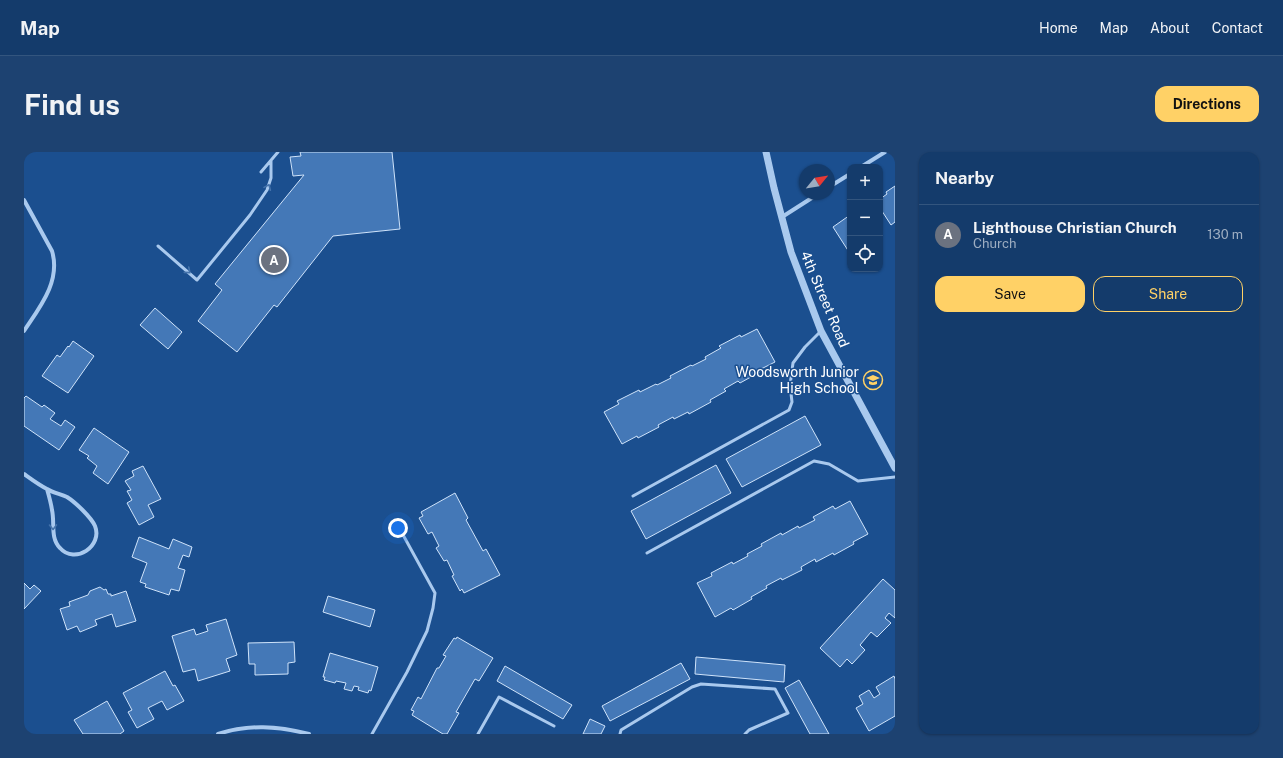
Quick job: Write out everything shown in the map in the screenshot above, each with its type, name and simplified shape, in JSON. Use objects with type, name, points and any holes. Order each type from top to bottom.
[{"type":"street","name":"4th Street Road","points":[[766,152],[791,252],[821,331],[895,468]]},
{"type":"street","points":[[866,164],[885,152]]},
{"type":"street","points":[[835,183],[847,176]]},
{"type":"street","points":[[24,200],[52,251],[55,269],[50,288],[24,332]]},
{"type":"street","points":[[782,217],[809,200]]},
{"type":"street","points":[[24,474],[47,489],[67,497],[84,513],[94,526],[96,534],[90,549],[75,555],[66,553],[60,549],[55,542],[53,534],[52,510],[47,489]]},
{"type":"street","points":[[218,734],[238,728],[261,726],[285,728],[309,734]]},
{"type":"lane","points":[[261,172],[278,152]]},
{"type":"lane","points":[[158,246],[197,280],[250,215],[267,190],[271,178],[271,160]]},
{"type":"lane","points":[[633,496],[789,410],[792,402],[790,385],[793,364],[805,347],[821,331]]},
{"type":"lane","points":[[647,553],[814,461],[829,464],[858,481],[895,477]]},
{"type":"lane","points":[[372,734],[407,672],[427,631],[433,608],[435,593],[402,533]]},
{"type":"lane","points":[[620,734],[621,730],[701,684],[775,689],[788,713],[749,730],[745,734]]},
{"type":"lane","points":[[478,734],[499,697],[554,726]]},
{"type":"building","points":[[300,152],[392,152],[400,229],[333,236],[277,307],[274,305],[237,352],[198,321],[222,290],[215,284],[304,175],[293,176],[290,157],[301,156]]},
{"type":"building","points":[[895,186],[895,222],[891,225],[883,213],[883,197],[887,194],[886,192]]},
{"type":"building","points":[[847,217],[847,249],[833,227]]},
{"type":"building","points":[[155,308],[182,332],[168,349],[140,325]]},
{"type":"building","points":[[757,329],[775,362],[759,370],[760,372],[740,383],[738,381],[724,389],[726,391],[710,400],[711,402],[689,414],[688,412],[674,419],[673,417],[658,425],[659,427],[638,438],[637,436],[622,444],[604,412],[619,404],[617,401],[639,390],[640,392],[671,378],[670,376],[706,359],[705,357],[721,348],[719,346],[740,335],[741,337]]},
{"type":"building","points":[[73,341],[94,356],[68,393],[42,376],[57,355],[60,357]]},
{"type":"building","points":[[26,396],[42,407],[44,405],[55,413],[50,419],[61,426],[65,420],[75,427],[59,450],[24,426],[24,398]]},
{"type":"building","points":[[805,416],[821,445],[742,487],[726,459]]},
{"type":"building","points":[[94,428],[129,452],[108,484],[93,473],[97,466],[87,458],[89,456],[79,450]]},
{"type":"building","points":[[716,465],[731,493],[646,539],[631,511]]},
{"type":"building","points":[[143,466],[161,499],[148,505],[154,517],[139,525],[127,503],[132,500],[127,491],[131,490],[125,481],[134,476],[132,471]]},
{"type":"building","points":[[455,493],[468,518],[466,520],[483,551],[486,549],[500,575],[464,593],[462,589],[460,591],[452,576],[454,575],[447,560],[444,561],[436,548],[439,546],[432,532],[428,534],[419,518],[423,516],[421,512]]},
{"type":"building","points":[[850,501],[868,534],[834,555],[833,553],[816,562],[815,559],[801,567],[802,570],[782,580],[781,578],[766,586],[767,588],[751,597],[752,599],[733,610],[731,608],[715,617],[697,583],[712,576],[711,573],[732,562],[733,564],[748,556],[747,554],[762,546],[761,544],[781,533],[782,535],[798,526],[799,528],[815,520],[813,517],[833,506],[835,509]]},
{"type":"building","points":[[139,537],[169,549],[173,539],[192,547],[189,557],[183,555],[178,568],[185,570],[179,591],[171,589],[169,595],[145,587],[146,584],[140,582],[147,563],[132,557]]},
{"type":"building","points":[[883,579],[895,590],[895,618],[889,613],[885,618],[891,623],[877,637],[871,632],[860,645],[865,650],[852,664],[847,659],[840,667],[820,648]]},
{"type":"building","points":[[24,583],[30,589],[34,585],[41,591],[24,609]]},
{"type":"building","points":[[100,587],[104,590],[106,589],[108,594],[111,594],[111,596],[126,591],[136,621],[116,627],[112,614],[95,620],[97,625],[80,632],[77,626],[67,630],[60,609],[70,606],[69,602],[88,595],[90,591]]},
{"type":"building","points":[[328,596],[375,610],[370,627],[323,612]]},
{"type":"building","points":[[226,619],[237,655],[226,659],[230,671],[198,681],[195,669],[183,672],[172,636],[194,629],[196,635],[208,631],[206,625]]},
{"type":"building","points":[[457,637],[493,658],[479,681],[475,679],[456,712],[459,713],[447,734],[443,734],[412,715],[414,711],[411,710],[418,697],[421,699],[437,668],[439,668],[446,656],[443,655],[454,638],[456,639]]},
{"type":"building","points":[[294,642],[295,662],[288,663],[288,674],[255,675],[255,664],[249,664],[248,643]]},
{"type":"building","points":[[330,653],[378,667],[371,691],[369,690],[368,693],[358,690],[359,687],[354,686],[352,691],[344,689],[346,683],[336,681],[335,683],[324,680],[325,677],[323,677]]},
{"type":"building","points":[[696,657],[785,665],[784,682],[695,674]]},
{"type":"building","points":[[681,663],[690,679],[610,721],[602,706]]},
{"type":"building","points":[[505,666],[572,705],[563,719],[497,681]]},
{"type":"building","points":[[165,671],[173,686],[175,685],[184,701],[167,710],[162,701],[148,708],[154,719],[137,728],[128,712],[132,710],[123,693]]},
{"type":"building","points":[[894,676],[895,716],[869,731],[856,708],[863,704],[859,696],[869,690],[874,698],[880,694],[876,687]]},
{"type":"building","points":[[799,680],[829,734],[810,734],[785,688]]},
{"type":"building","points":[[107,701],[124,731],[120,734],[83,734],[74,720]]},
{"type":"building","points":[[590,719],[605,726],[601,734],[583,734]]},
{"type":"place","name":"Lighthouse Christian Church","points":[[274,260]]},
{"type":"place","name":"Woodsworth Junior High School","points":[[873,380]]}]
